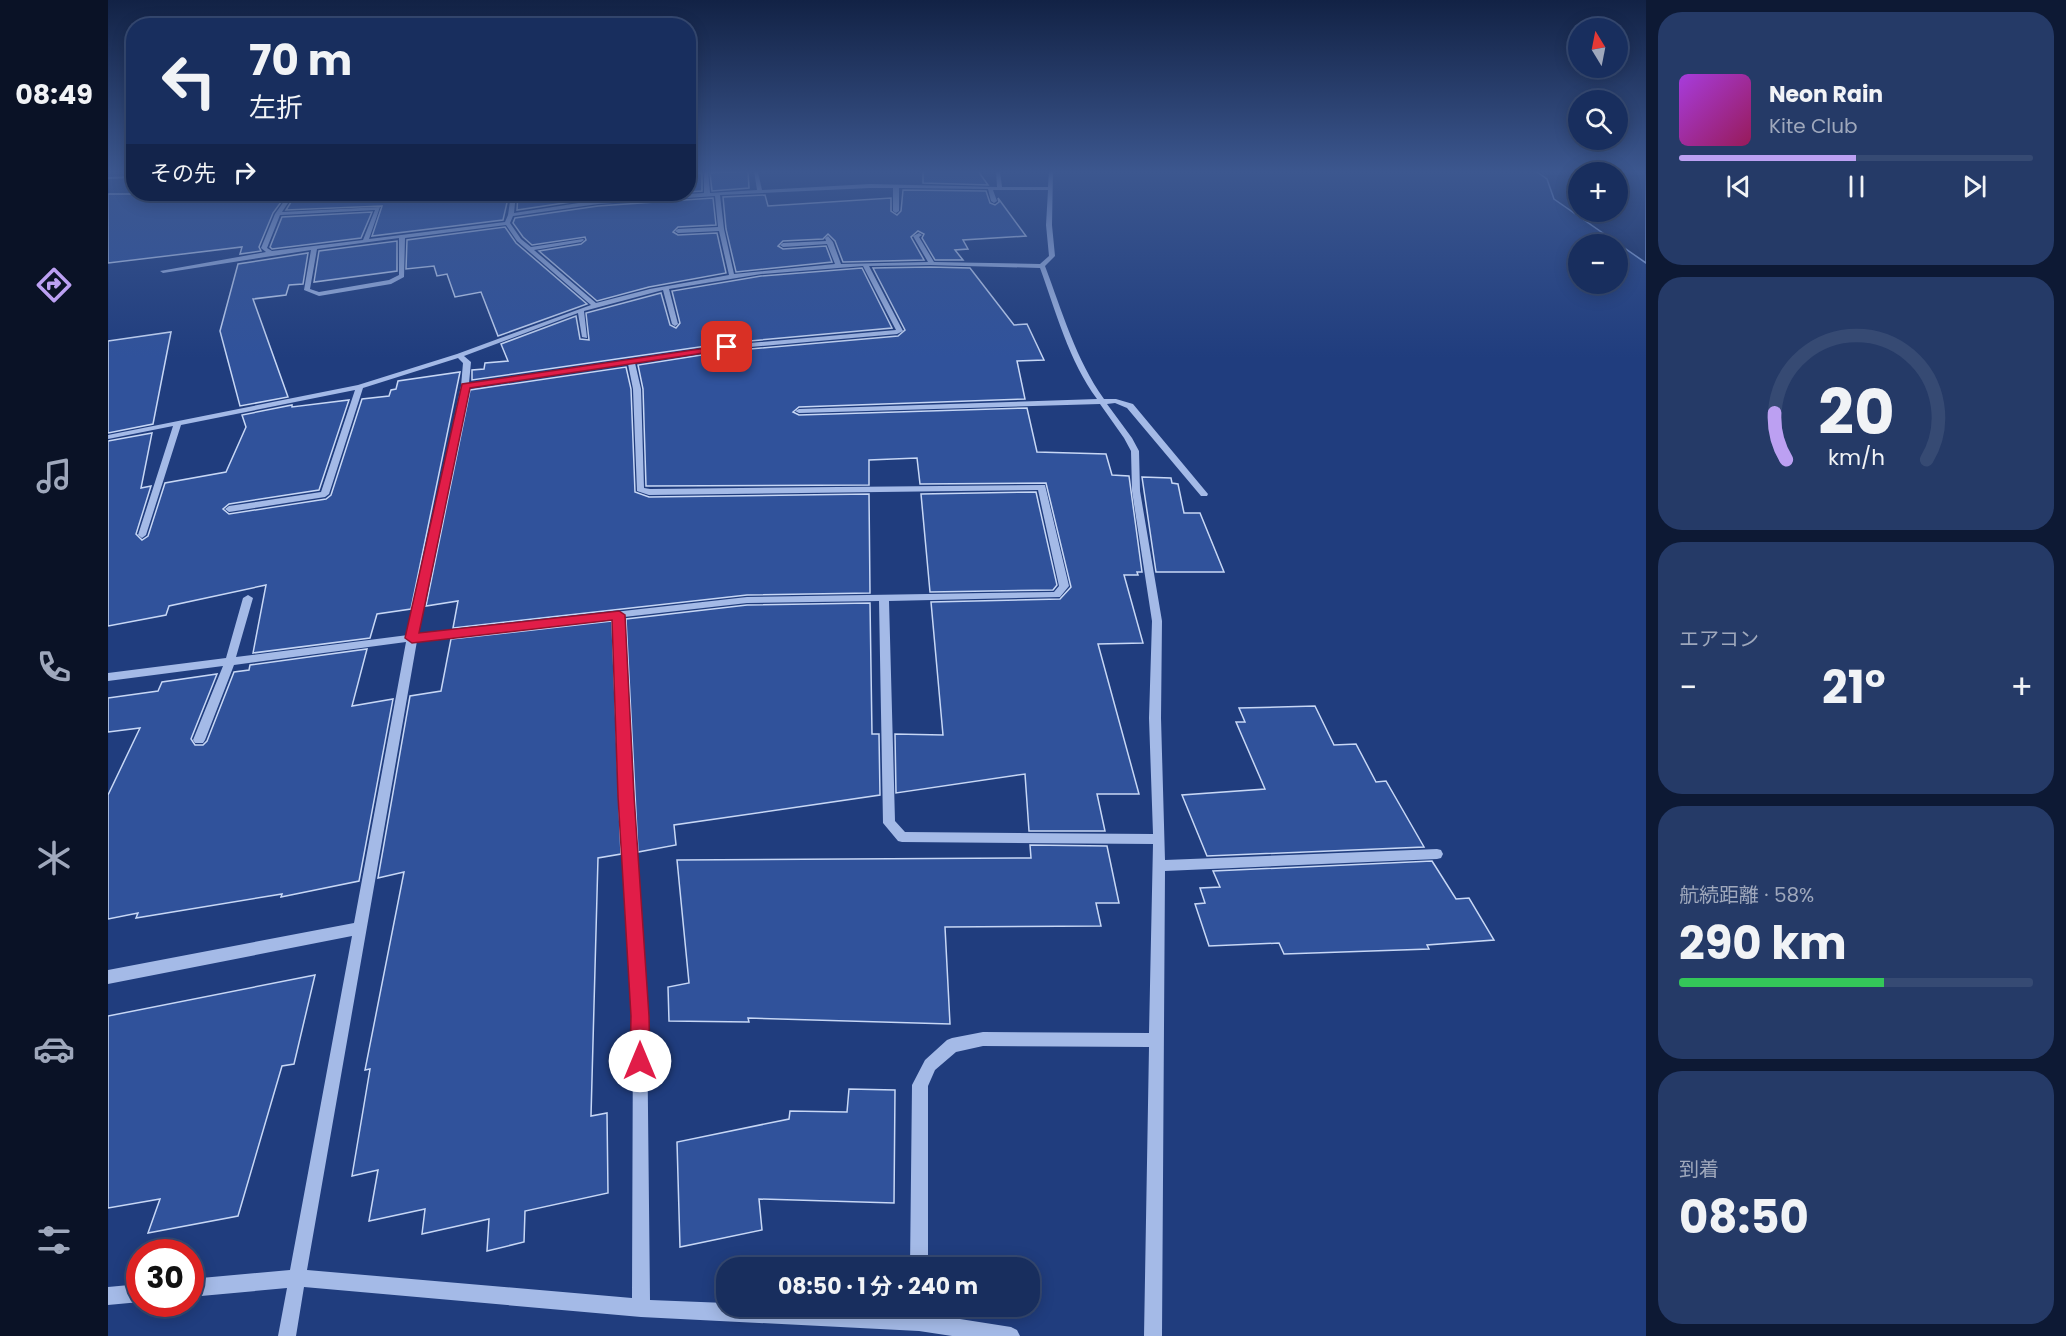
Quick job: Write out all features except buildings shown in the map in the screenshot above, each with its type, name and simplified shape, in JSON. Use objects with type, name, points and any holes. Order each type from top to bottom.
[{"type":"street","points":[[270,233],[264,248],[271,253]]},
{"type":"street","points":[[365,241],[368,233]]},
{"type":"street","points":[[163,271],[271,253],[429,233]]},
{"type":"street","points":[[514,233],[519,240],[595,306]]},
{"type":"street","points":[[722,233],[732,277]]},
{"type":"street","points":[[108,437],[360,387],[459,355],[581,310],[666,288],[732,277],[840,266],[931,262],[1042,266],[1052,256],[1049,233]]},
{"type":"street","points":[[919,235],[916,237],[931,262]]},
{"type":"street","points":[[314,248],[307,290],[319,294],[392,282],[402,276],[402,237]]},
{"type":"street","points":[[530,249],[581,240]]},
{"type":"street","points":[[783,245],[829,240],[840,266]]},
{"type":"street","points":[[465,386],[727,347],[900,331],[866,266]]},
{"type":"street","points":[[1042,266],[1077,357],[1101,401],[1135,451],[1136,491],[1157,621],[1155,718],[1159,866],[1153,1336]]},
{"type":"street","points":[[666,288],[675,324]]},
{"type":"street","points":[[581,310],[585,337]]},
{"type":"street","points":[[287,1336],[412,638],[465,386],[467,362],[459,355]]},
{"type":"street","points":[[108,677],[412,638],[747,600],[884,600],[1057,595],[1064,586],[1042,488],[649,492],[640,489],[637,389],[631,360]]},
{"type":"street","points":[[229,509],[325,494],[360,387]]},
{"type":"street","points":[[799,411],[1116,401],[1130,406],[1204,494]]},
{"type":"street","points":[[142,535],[178,423]]},
{"type":"street","points":[[199,740],[230,661],[248,598]]},
{"type":"street","points":[[884,600],[889,823],[902,837],[1159,839]]},
{"type":"street","points":[[619,615],[626,796],[640,1016],[641,1308]]},
{"type":"street","points":[[1159,866],[1437,854]]},
{"type":"street","points":[[108,977],[361,928]]},
{"type":"street","points":[[919,1257],[920,1085],[930,1065],[952,1045],[983,1039],[1157,1040]]},
{"type":"street","points":[[204,1287],[297,1278],[641,1308],[716,1310]]},
{"type":"street","points":[[108,1296],[126,1294]]},
{"type":"street","points":[[932,1317],[1011,1336]]},
{"type":"water","points":[[1603,233],[1646,233],[1646,263],[1628,250],[1628,234]]},
{"type":"route","points":[[640,1061],[640,1016],[626,796],[619,615],[412,638],[465,386],[727,347]]}]
